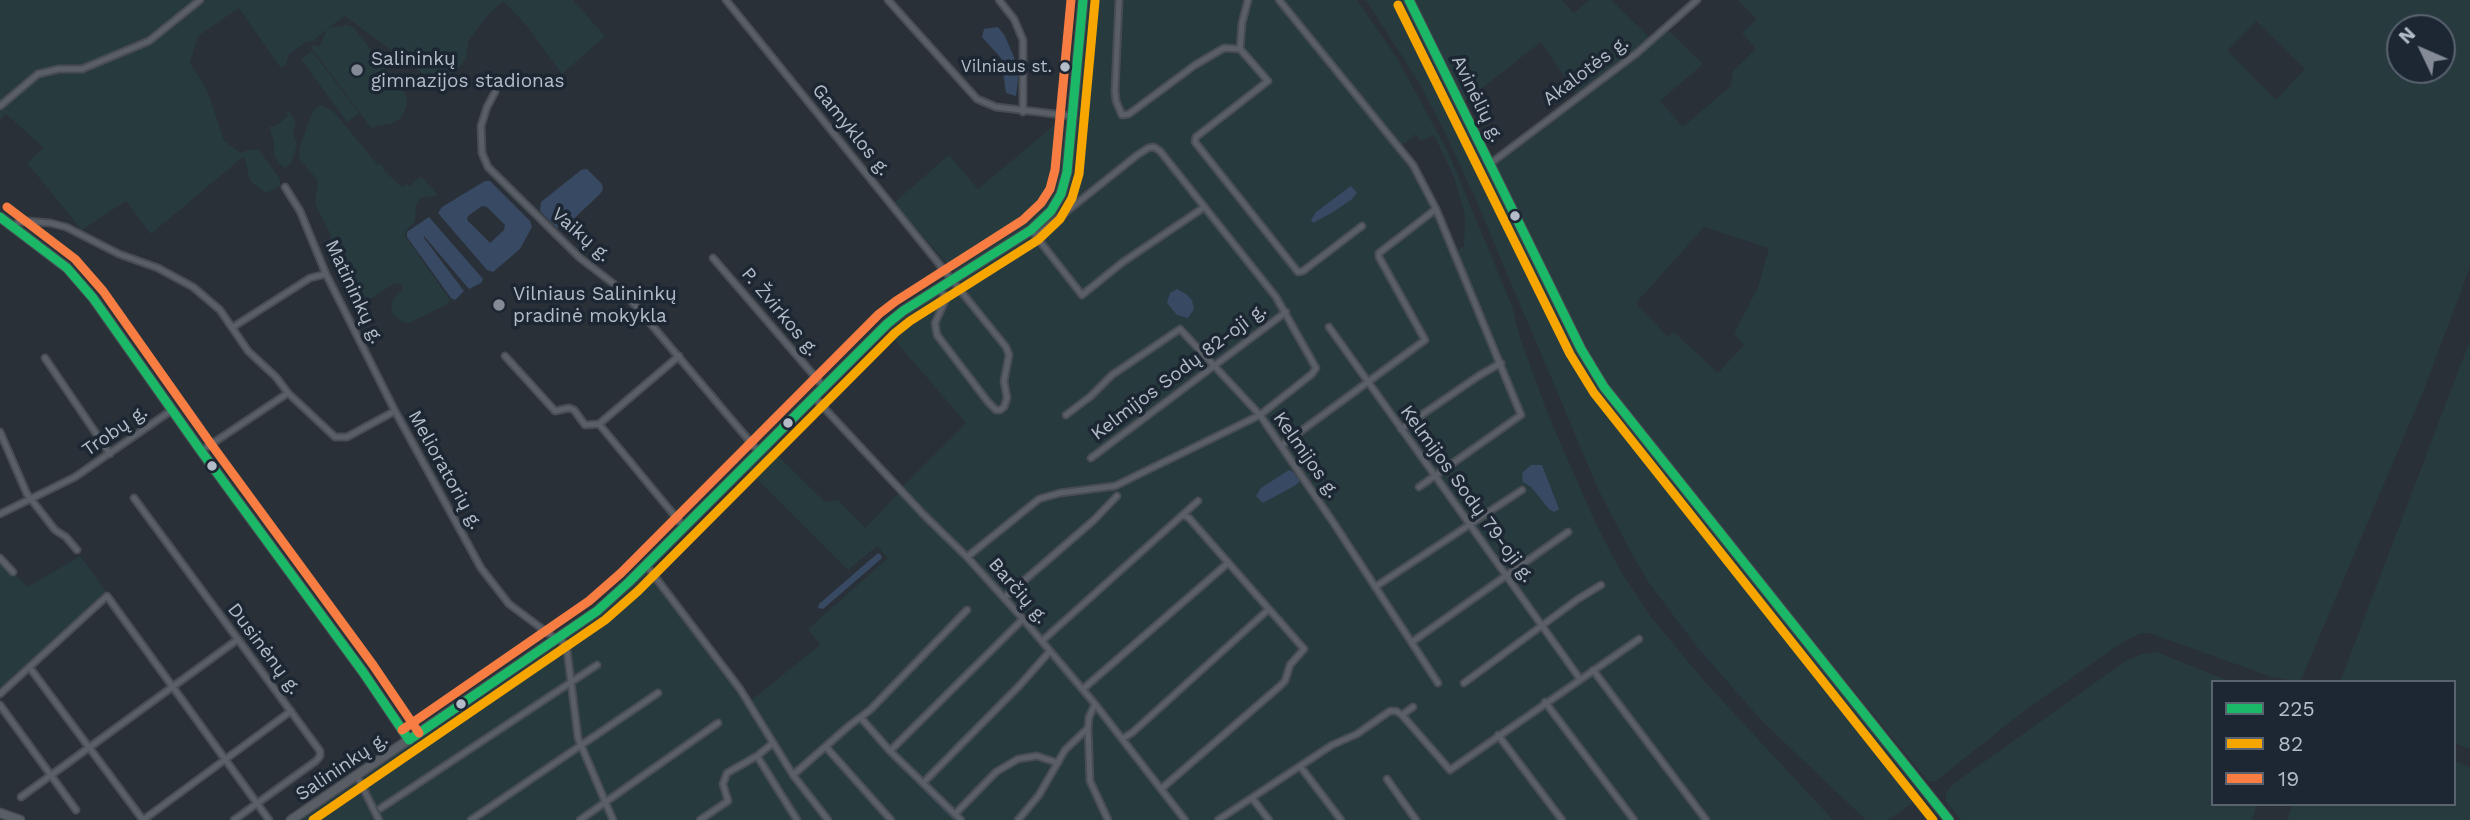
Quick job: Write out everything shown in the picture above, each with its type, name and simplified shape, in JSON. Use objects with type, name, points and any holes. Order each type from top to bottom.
[{"type":"main road","name":"Salininkų g.","points":[[291,820],[559,639],[604,605],[887,324],[952,279],[1033,233],[1051,212],[1061,194],[1067,172],[1083,0]]},
{"type":"main road","name":"Avinėlių g.","points":[[1409,0],[1581,349],[1604,387],[1949,820]]},
{"type":"main road","points":[[0,217],[67,268],[84,286],[410,740]]},
{"type":"main road","points":[[0,813],[20,820]]},
{"type":"street","points":[[0,107],[38,74],[59,69],[82,69],[149,41],[200,0]]},
{"type":"street","name":"Gamyklos g.","points":[[726,0],[1009,352],[1004,381],[1006,403],[1000,411],[988,402],[937,335],[935,323],[944,302],[944,295],[939,288]]},
{"type":"street","points":[[888,0],[977,99],[996,107],[1023,112],[1072,116]]},
{"type":"street","points":[[999,0],[1014,19],[1023,40],[1023,112]]},
{"type":"street","points":[[1119,0],[1115,91],[1122,115],[1129,114],[1195,65],[1224,48],[1240,49],[1268,81],[1196,137],[1195,142],[1297,272],[1301,272],[1362,226]]},
{"type":"street","points":[[1240,49],[1242,23],[1248,0]]},
{"type":"street","points":[[1279,0],[1413,165],[1436,209],[1521,417],[1419,487]]},
{"type":"street","name":"Akalotės g.","points":[[1491,163],[1637,53],[1697,0]]},
{"type":"street","name":"Vaikų g.","points":[[495,92],[481,126],[482,153],[488,167],[580,258],[623,291],[758,451]]},
{"type":"street","points":[[1066,415],[1091,396],[1112,374],[1175,330],[1184,330],[1260,415],[1315,371],[1314,364],[1286,312],[1160,151],[1150,146],[1033,233],[1082,295],[1134,255],[1203,208]]},
{"type":"street","name":"Matininkų g.","points":[[285,187],[300,211],[326,274],[394,411]]},
{"type":"street","points":[[1282,445],[1425,340],[1379,253],[1436,209]]},
{"type":"street","name":"Melioratorių g.","points":[[13,226],[27,221],[57,225],[119,254],[158,268],[207,298],[233,327],[248,351],[328,432],[341,438],[354,434],[394,411],[463,538],[488,578],[509,604],[559,639]]},
{"type":"street","name":"P. Žvirkos g.","points":[[713,257],[823,386]]},
{"type":"street","points":[[233,327],[310,278],[326,274]]},
{"type":"street","name":"Kelmijos Sodų 82-oji g.","points":[[1091,458],[1286,312]]},
{"type":"street","name":"Kelmijos Sodų 79-oji g.","points":[[1329,327],[1580,679]]},
{"type":"street","points":[[505,356],[555,411],[569,408],[574,410],[585,425],[599,424],[679,356]]},
{"type":"street","points":[[45,358],[110,454]]},
{"type":"street","points":[[1401,429],[1480,374],[1501,363]]},
{"type":"street","points":[[201,451],[288,393]]},
{"type":"street","name":"Barčių g.","points":[[813,396],[1023,619],[1096,704],[1185,820]]},
{"type":"street","name":"Trobų g.","points":[[0,514],[75,477],[172,411]]},
{"type":"street","name":"Kelmijos g.","points":[[967,557],[1039,499],[1060,493],[1115,486],[1260,415],[1438,683]]},
{"type":"street","points":[[599,424],[684,527]]},
{"type":"street","points":[[0,432],[27,494],[55,530],[66,537],[77,550]]},
{"type":"street","points":[[1374,587],[1522,490]]},
{"type":"street","points":[[1004,598],[1094,520],[1117,496]]},
{"type":"street","name":"Dusinėnų g.","points":[[134,498],[320,751],[320,756],[234,820]]},
{"type":"street","points":[[1042,641],[1198,501]]},
{"type":"street","points":[[1161,789],[1285,681],[1290,665],[1302,652],[1303,647],[1183,514]]},
{"type":"street","points":[[1412,642],[1567,532]]},
{"type":"street","points":[[0,558],[13,572]]},
{"type":"street","points":[[1083,689],[1228,563]]},
{"type":"street","points":[[646,565],[740,689],[793,775],[828,820]]},
{"type":"street","points":[[1464,683],[1601,585]]},
{"type":"street","points":[[0,694],[107,596],[270,820]]},
{"type":"street","points":[[1122,739],[1269,609]]},
{"type":"street","points":[[793,775],[861,718],[967,610]]},
{"type":"street","points":[[890,751],[1023,619]]},
{"type":"street","points":[[559,639],[567,650],[576,729],[613,820]]},
{"type":"street","points":[[1218,820],[1332,745],[1357,734],[1390,711],[1402,715],[1450,770],[1639,639]]},
{"type":"street","points":[[21,797],[237,640]]},
{"type":"street","points":[[923,783],[1050,651]]},
{"type":"street","points":[[382,808],[597,664]]},
{"type":"street","points":[[30,668],[143,820],[291,711]]},
{"type":"street","points":[[1593,670],[1706,820]]},
{"type":"street","points":[[471,820],[658,693]]},
{"type":"street","points":[[1545,702],[1634,820]]},
{"type":"street","points":[[1096,704],[1089,717],[1088,727],[1090,781],[1108,820]]},
{"type":"street","points":[[0,705],[76,810]]},
{"type":"street","points":[[1402,715],[1413,707]]},
{"type":"street","points":[[861,718],[890,751],[961,820]]},
{"type":"street","points":[[580,820],[718,723]]},
{"type":"street","points":[[1018,820],[1039,795],[1065,750],[1088,727]]},
{"type":"street","points":[[1498,735],[1562,820]]},
{"type":"street","points":[[700,820],[727,802],[723,784],[727,773],[757,757],[773,743]]},
{"type":"street","points":[[826,747],[891,820]]},
{"type":"street","points":[[955,814],[996,772],[1018,759],[1037,756],[1058,763]]},
{"type":"street","points":[[757,757],[797,820]]},
{"type":"street","points":[[1300,766],[1341,820]]},
{"type":"street","points":[[357,776],[379,820]]},
{"type":"street","points":[[1387,779],[1416,820]]},
{"type":"street","points":[[1252,798],[1269,820]]},
{"type":"green space","points":[[0,0],[195,0],[154,33],[137,42],[83,65],[45,68],[22,81],[0,101]]},
{"type":"green space","points":[[206,0],[573,0],[605,36],[562,74],[527,26],[503,1],[485,18],[469,40],[466,58],[456,72],[444,80],[430,79],[345,16],[328,28],[347,25],[354,28],[407,99],[400,119],[372,129],[311,47],[319,47],[327,29],[313,41],[306,42],[289,54],[286,65],[280,67],[239,8],[198,36],[190,63],[207,90],[224,141],[241,153],[259,150],[280,179],[280,186],[266,193],[250,181],[244,156],[151,234],[126,201],[82,230],[27,163],[44,148],[6,114],[0,120],[0,112],[41,76],[86,72],[147,45]]},
{"type":"green space","points":[[1086,0],[1357,0],[1397,58],[1448,152],[1512,306],[1519,335],[1549,417],[1596,524],[1620,570],[1651,617],[1705,682],[1833,820],[298,820],[595,619],[647,571],[748,703],[820,645],[808,629],[888,558],[877,546],[848,570],[746,468],[769,447],[825,502],[838,500],[865,528],[899,493],[901,494],[902,487],[966,423],[886,330],[1049,217],[1064,194],[1072,158]],"holes":[[[1416,134],[1420,141],[1434,135],[1454,177],[1465,215],[1464,246],[1458,250],[1402,145]]]},
{"type":"green space","points":[[1366,0],[1405,0],[1529,251],[1559,319],[1598,385],[1918,792],[1911,804],[1888,820],[1866,820],[1762,721],[1698,648],[1649,583],[1599,491],[1444,130],[1418,81]]},
{"type":"green space","points":[[1412,0],[1561,0],[1574,13],[1589,0],[1611,0],[1654,42],[1668,30],[1703,64],[1660,101],[1683,127],[1731,86],[1733,71],[1756,49],[1742,33],[1757,19],[1738,0],[2470,0],[2470,267],[2423,392],[2301,680],[2272,677],[2149,633],[2139,634],[2123,642],[2024,711],[1936,781],[1928,781],[1651,443],[1606,383],[1583,344],[1494,163],[1580,100],[1541,42],[1464,102]],"holes":[[[2256,21],[2305,69],[2276,100],[2227,50]],[[1704,227],[1769,248],[1758,287],[1734,334],[1744,345],[1718,373],[1674,332],[1668,337],[1636,303]]]},
{"type":"green space","points":[[312,51],[359,113],[347,122],[301,59]]},
{"type":"green space","points":[[320,105],[333,111],[377,164],[382,165],[384,171],[400,185],[410,186],[421,176],[438,195],[420,198],[416,205],[415,221],[405,236],[450,300],[446,305],[409,323],[402,322],[393,314],[391,307],[393,299],[403,288],[400,284],[395,283],[364,303],[352,300],[345,294],[340,271],[328,257],[331,235],[315,204],[318,180],[299,159],[300,146],[313,111]]},
{"type":"green space","points":[[288,110],[296,122],[293,133],[297,145],[291,163],[285,168],[274,154],[269,126],[274,127],[288,116]]},
{"type":"green space","points":[[1069,113],[1064,169],[1052,203],[1043,215],[1028,227],[954,272],[894,203],[949,155],[978,189]]},
{"type":"green space","points":[[2470,340],[2470,749],[2456,744],[2456,680],[2341,680]]},
{"type":"green space","points":[[80,556],[107,593],[0,688],[0,560],[28,587]]},
{"type":"green space","points":[[2157,652],[2227,680],[2211,680],[2211,806],[2256,806],[2252,820],[1961,820],[1946,801],[1946,793],[1953,784],[2127,660]]},
{"type":"green space","points":[[2456,762],[2470,767],[2470,820],[2287,820],[2292,806],[2456,806]]},
{"type":"water","points":[[998,27],[1005,36],[1016,62],[1016,96],[1006,93],[1001,58],[982,37],[984,29]]},
{"type":"water","points":[[587,169],[602,184],[603,189],[565,227],[557,228],[540,211],[541,202],[581,170]]},
{"type":"water","points":[[485,181],[490,181],[530,221],[532,227],[520,249],[493,272],[487,270],[438,213],[442,207]],"holes":[[[482,206],[487,207],[505,225],[504,230],[490,243],[467,220],[468,216]]]},
{"type":"water","points":[[1351,186],[1357,193],[1352,199],[1313,223],[1311,220],[1316,212]]},
{"type":"water","points":[[429,217],[483,279],[469,289],[424,236],[464,291],[455,300],[407,237],[407,232]]},
{"type":"water","points":[[1177,289],[1192,300],[1194,309],[1188,318],[1177,315],[1167,303],[1170,293]]},
{"type":"water","points":[[1531,465],[1542,465],[1559,509],[1554,512],[1523,482],[1522,473]]},
{"type":"water","points":[[1289,470],[1300,481],[1296,485],[1263,503],[1256,496],[1261,488]]},
{"type":"water","points":[[878,553],[882,556],[881,559],[823,609],[818,608],[819,604]]},
{"type":"waterway","points":[[900,765],[955,820]]},
{"type":"transit line","name":"19","points":[[402,730],[589,601],[621,573],[879,314],[1023,220],[1041,203],[1050,189],[1055,170],[1071,0]]},
{"type":"transit line","name":"225","points":[[409,740],[597,611],[887,324],[903,311],[1031,230],[1051,211],[1061,194],[1067,172],[1083,0]]},
{"type":"transit line","name":"225","points":[[1409,0],[1581,349],[1604,387],[1949,820]]},
{"type":"transit line","name":"82","points":[[313,820],[605,620],[638,591],[895,333],[1038,240],[1060,219],[1072,198],[1079,174],[1095,1]]},
{"type":"transit line","name":"82","points":[[1398,5],[1570,354],[1594,393],[1933,820]]},
{"type":"transit line","name":"19","points":[[7,207],[75,259],[103,291],[373,665],[419,733]]},
{"type":"transit line","name":"225","points":[[0,217],[67,268],[93,298],[363,672],[409,740]]},
{"type":"place","name":"Vilniaus st.","points":[[1065,67]]},
{"type":"place","name":"Salininkų gimnazijos stadionas","points":[[357,70]]},
{"type":"place","name":"Vilniaus Salininkų pradinė mokykla","points":[[499,305]]}]
